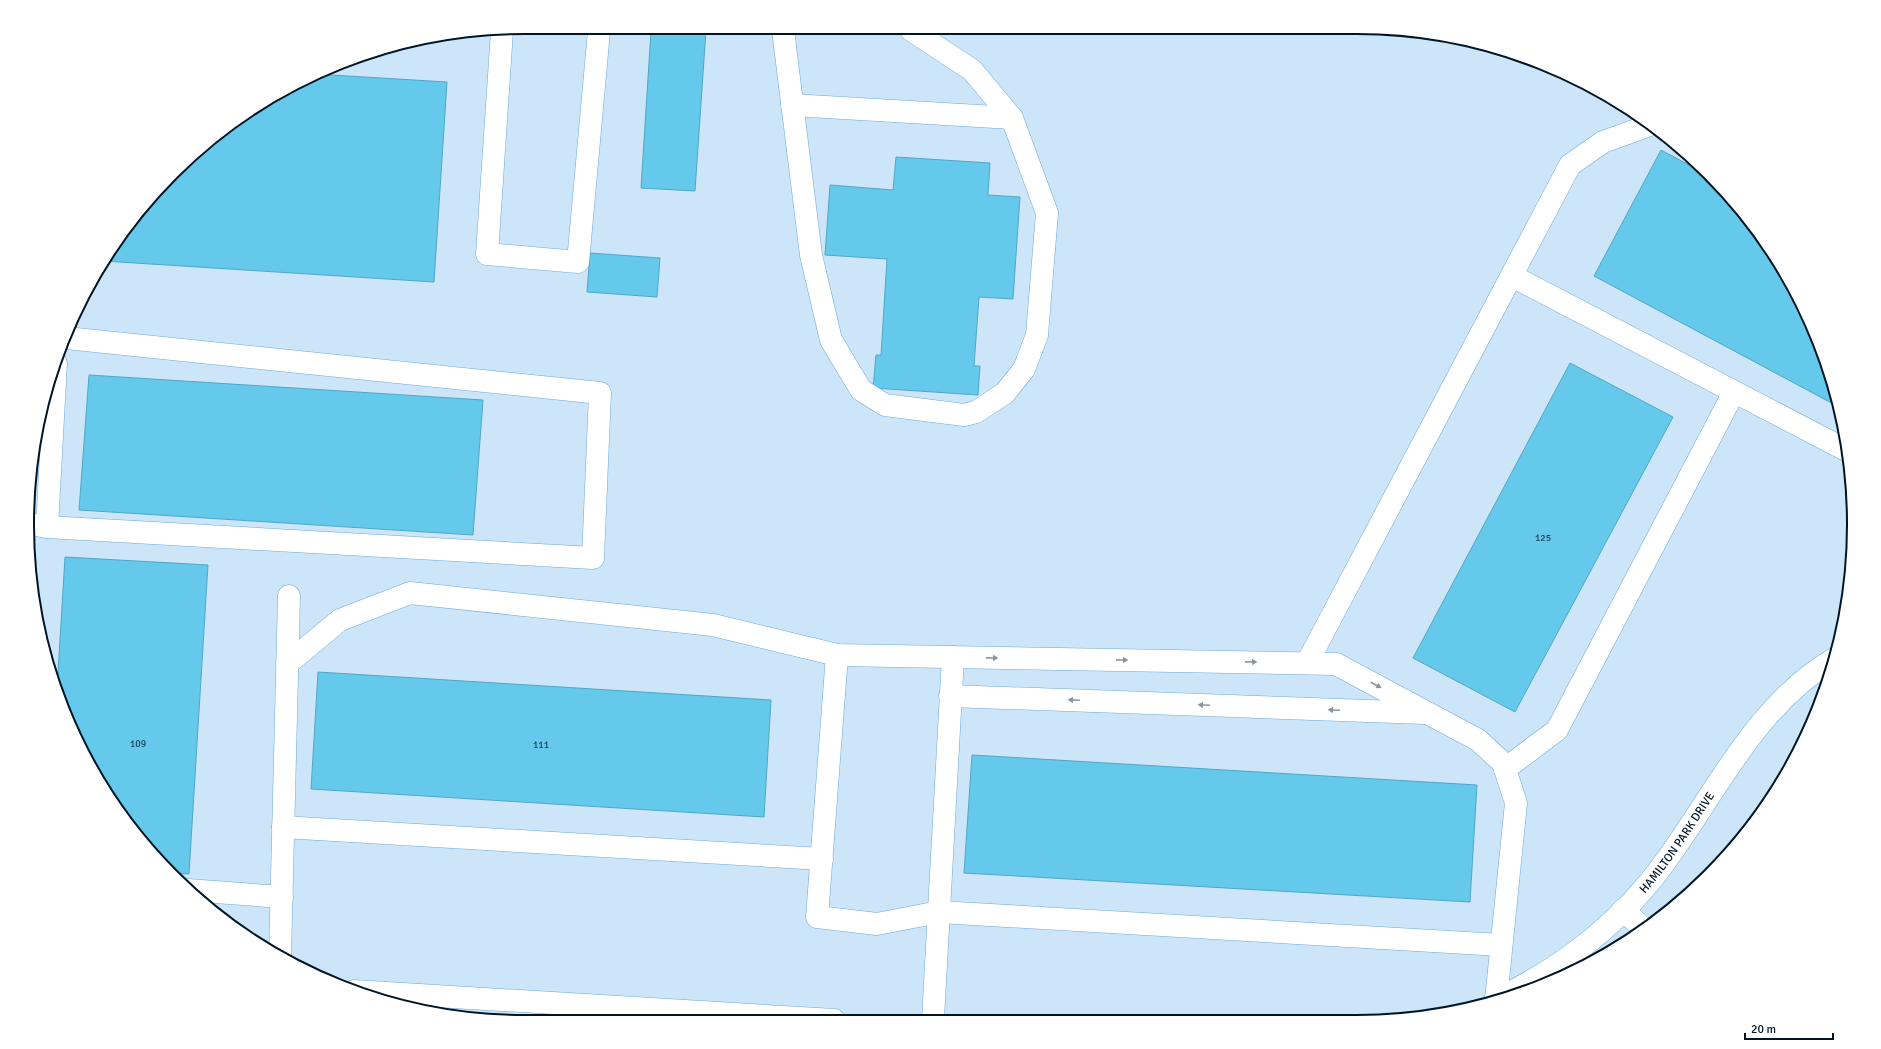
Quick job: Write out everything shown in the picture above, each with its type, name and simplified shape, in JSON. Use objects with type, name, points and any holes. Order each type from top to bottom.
[{"type":"street","points":[[502,35],[487,254],[578,262],[599,34]]},
{"type":"street","points":[[783,34],[811,255],[831,340],[861,390],[885,405],[964,415],[976,412],[1005,393],[1024,370],[1037,336],[1047,213],[1012,118],[972,70],[916,34]]},
{"type":"street","points":[[792,105],[1012,118]]},
{"type":"street","points":[[1307,664],[1570,165],[1603,142],[1645,128]]},
{"type":"street","points":[[1512,276],[1841,447]]},
{"type":"street","points":[[53,392],[38,526],[593,558],[600,393],[70,338]]},
{"type":"street","points":[[1505,769],[1557,730],[1734,392]]},
{"type":"street","points":[[287,664],[340,620],[410,593],[713,625],[837,655],[1336,664],[1478,740],[1503,763],[1516,803],[1497,994]]},
{"type":"street","points":[[280,950],[289,596]]},
{"type":"street","points":[[837,655],[817,917],[877,924],[939,912],[1501,945]]},
{"type":"street","points":[[933,1015],[952,657]]},
{"type":"street","name":"HAMILTON PARK DRIVE","points":[[1526,985],[1554,968],[1594,937],[1623,910],[1665,862],[1723,773],[1768,714],[1790,691],[1826,663]]},
{"type":"street","points":[[950,696],[1429,714]]},
{"type":"street","points":[[283,828],[822,859]]},
{"type":"street","points":[[199,891],[282,897]]},
{"type":"street","points":[[1623,910],[1639,925]]},
{"type":"street","points":[[398,998],[411,1000],[724,1015]]},
{"type":"building","points":[[651,34],[706,34],[695,191],[641,188]]},
{"type":"building","points":[[329,75],[447,82],[434,282],[111,262],[135,226],[178,178],[226,135],[279,100]]},
{"type":"building","points":[[1661,150],[1690,165],[1725,201],[1746,226],[1781,279],[1810,337],[1821,367],[1831,403],[1594,276]]},
{"type":"building","points":[[896,157],[990,163],[988,195],[1020,197],[1013,299],[979,297],[974,366],[980,366],[978,395],[873,388],[876,355],[881,355],[887,259],[825,255],[830,185],[893,190]]},
{"type":"building","points":[[590,253],[660,258],[657,297],[587,292]]},
{"type":"building","points":[[1570,363],[1673,417],[1515,712],[1413,658]]},
{"type":"building","points":[[89,375],[483,400],[473,535],[79,510]]},
{"type":"building","points":[[65,557],[208,565],[189,874],[181,874],[156,848],[135,823],[117,797],[100,770],[85,741],[71,712],[58,675]]},
{"type":"building","points":[[318,672],[771,700],[764,817],[311,789]]},
{"type":"building","points":[[972,755],[1477,785],[1470,902],[964,873]]}]
